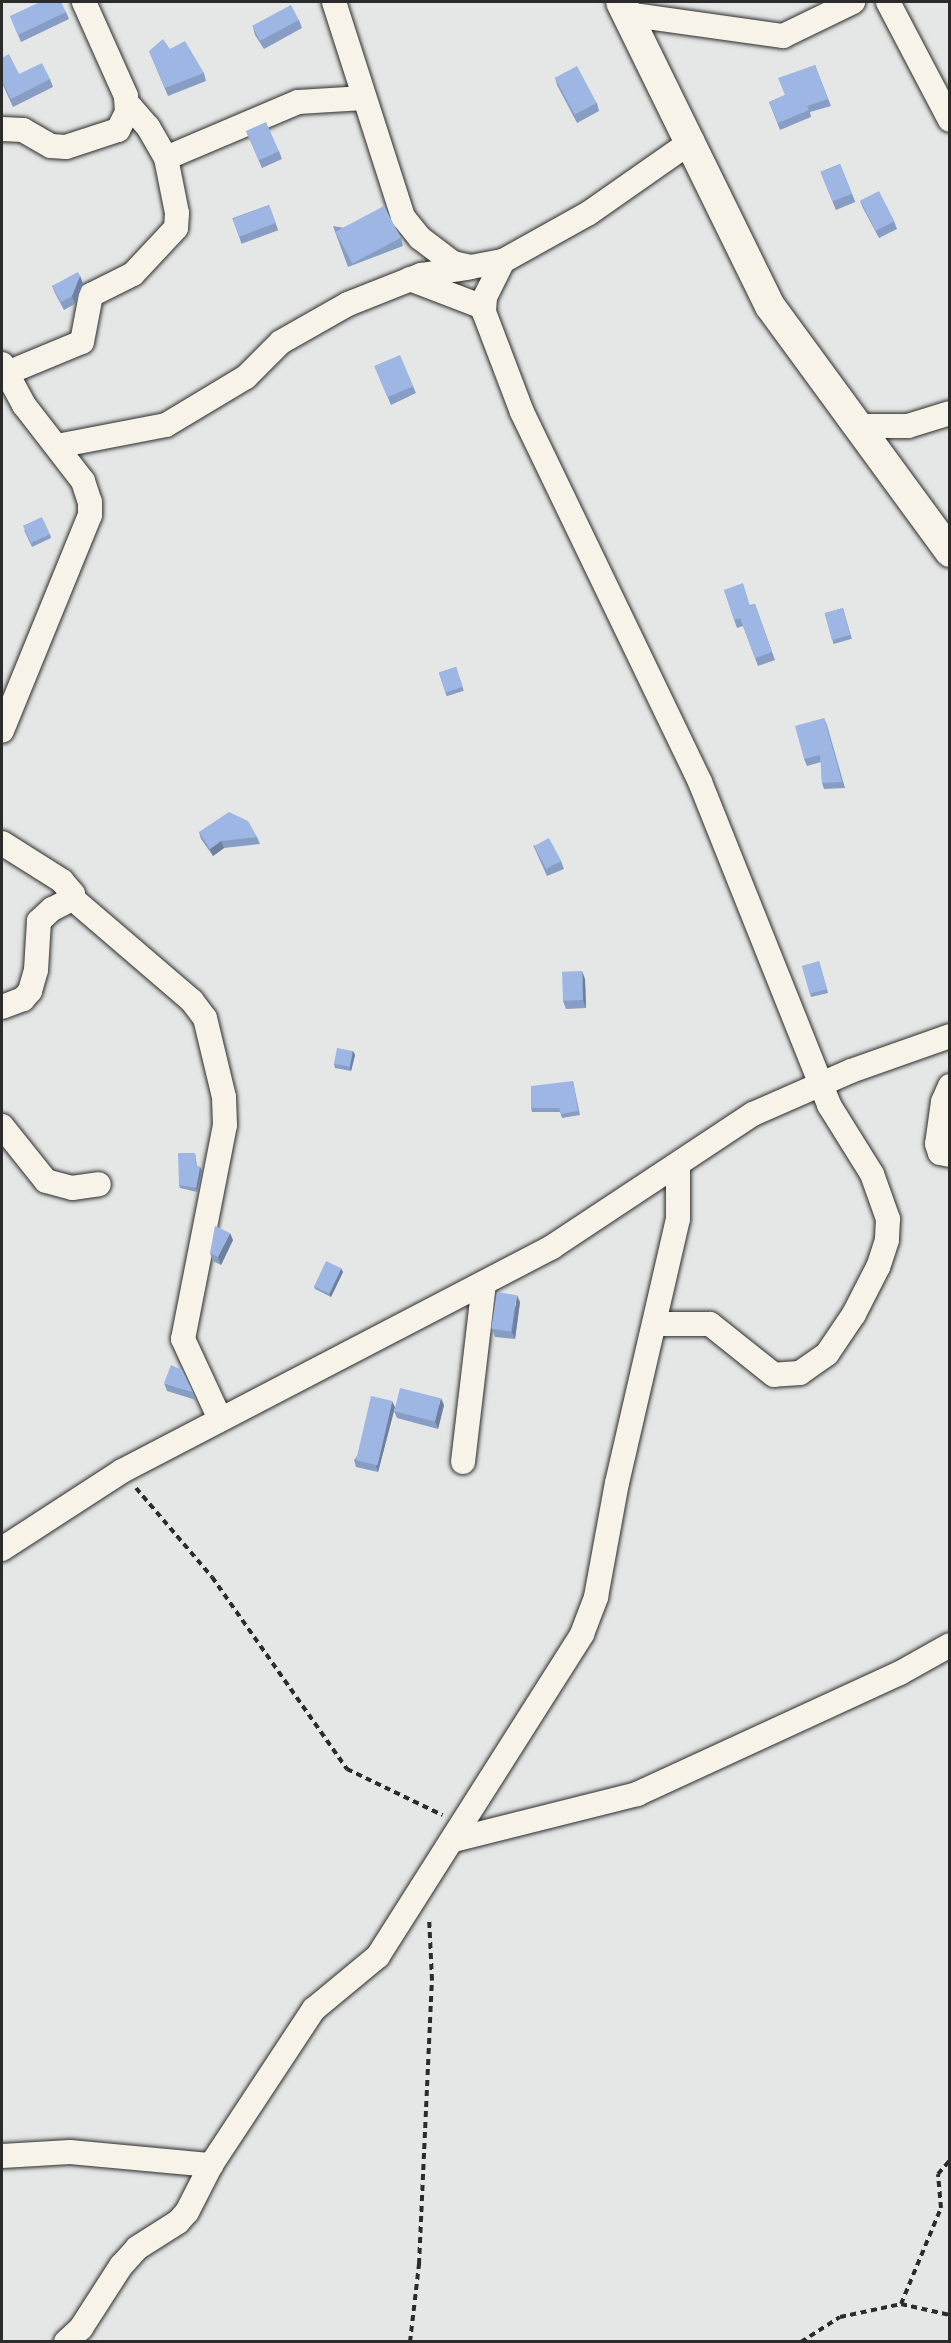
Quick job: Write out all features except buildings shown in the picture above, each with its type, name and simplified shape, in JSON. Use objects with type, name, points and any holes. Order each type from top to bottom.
[{"type":"street","points":[[2,731],[90,515],[88,491],[57,446],[24,405],[4,369],[82,342],[91,295],[133,274],[176,228],[177,213],[166,158],[148,127],[127,103],[84,2]]},
{"type":"street","points":[[334,2],[386,172],[406,222],[420,238],[453,263],[471,267]]},
{"type":"street","points":[[624,8],[783,36],[853,2]]},
{"type":"street","points":[[888,2],[950,120]]},
{"type":"street","points":[[624,8],[692,141],[770,306],[855,426],[950,552]]},
{"type":"street","points":[[166,158],[298,102],[364,98]]},
{"type":"street","points":[[2,129],[22,130],[51,146],[66,147],[104,138],[118,130],[127,103]]},
{"type":"street","points":[[57,446],[166,425],[246,377],[282,342],[348,304],[410,279],[503,261],[589,213],[692,141]]},
{"type":"street","points":[[503,261],[483,307],[522,412],[700,782],[838,1124],[872,1174],[888,1219],[887,1240],[878,1267],[827,1354],[800,1373],[774,1376],[710,1324],[654,1324]]},
{"type":"street","points":[[410,279],[483,307]]},
{"type":"street","points":[[855,426],[908,426],[950,413]]},
{"type":"street","points":[[2,843],[69,886],[72,898],[192,1001],[205,1018],[224,1097],[225,1125],[183,1339],[220,1419]]},
{"type":"street","points":[[2,1007],[23,999],[30,991],[36,970],[39,921],[44,913],[72,898]]},
{"type":"street","points":[[2,1549],[122,1471],[484,1284],[610,1213],[737,1123],[821,1083],[950,1036]]},
{"type":"street","points":[[950,1086],[943,1102],[937,1144],[940,1154],[950,1155]]},
{"type":"street","points":[[2,1126],[46,1181],[72,1188],[99,1184]]},
{"type":"street","points":[[66,2342],[81,2328],[121,2266],[137,2248],[178,2222],[187,2212],[211,2165],[314,2009],[378,1956],[546,1696],[593,1610],[617,1483],[679,1212],[678,1165]]},
{"type":"street","points":[[463,1462],[484,1284]]},
{"type":"street","points":[[458,1832],[638,1794],[900,1673],[950,1645]]},
{"type":"street","points":[[2,2156],[70,2152],[211,2165]]},
{"type":"path","points":[[122,1471],[212,1577],[347,1768],[458,1832]]},
{"type":"path","points":[[410,2342],[419,2264],[432,1980],[426,1883]]},
{"type":"path","points":[[901,2304],[941,2208],[938,2174],[950,2160]]},
{"type":"path","points":[[801,2342],[840,2317],[901,2304],[950,2315]]}]
